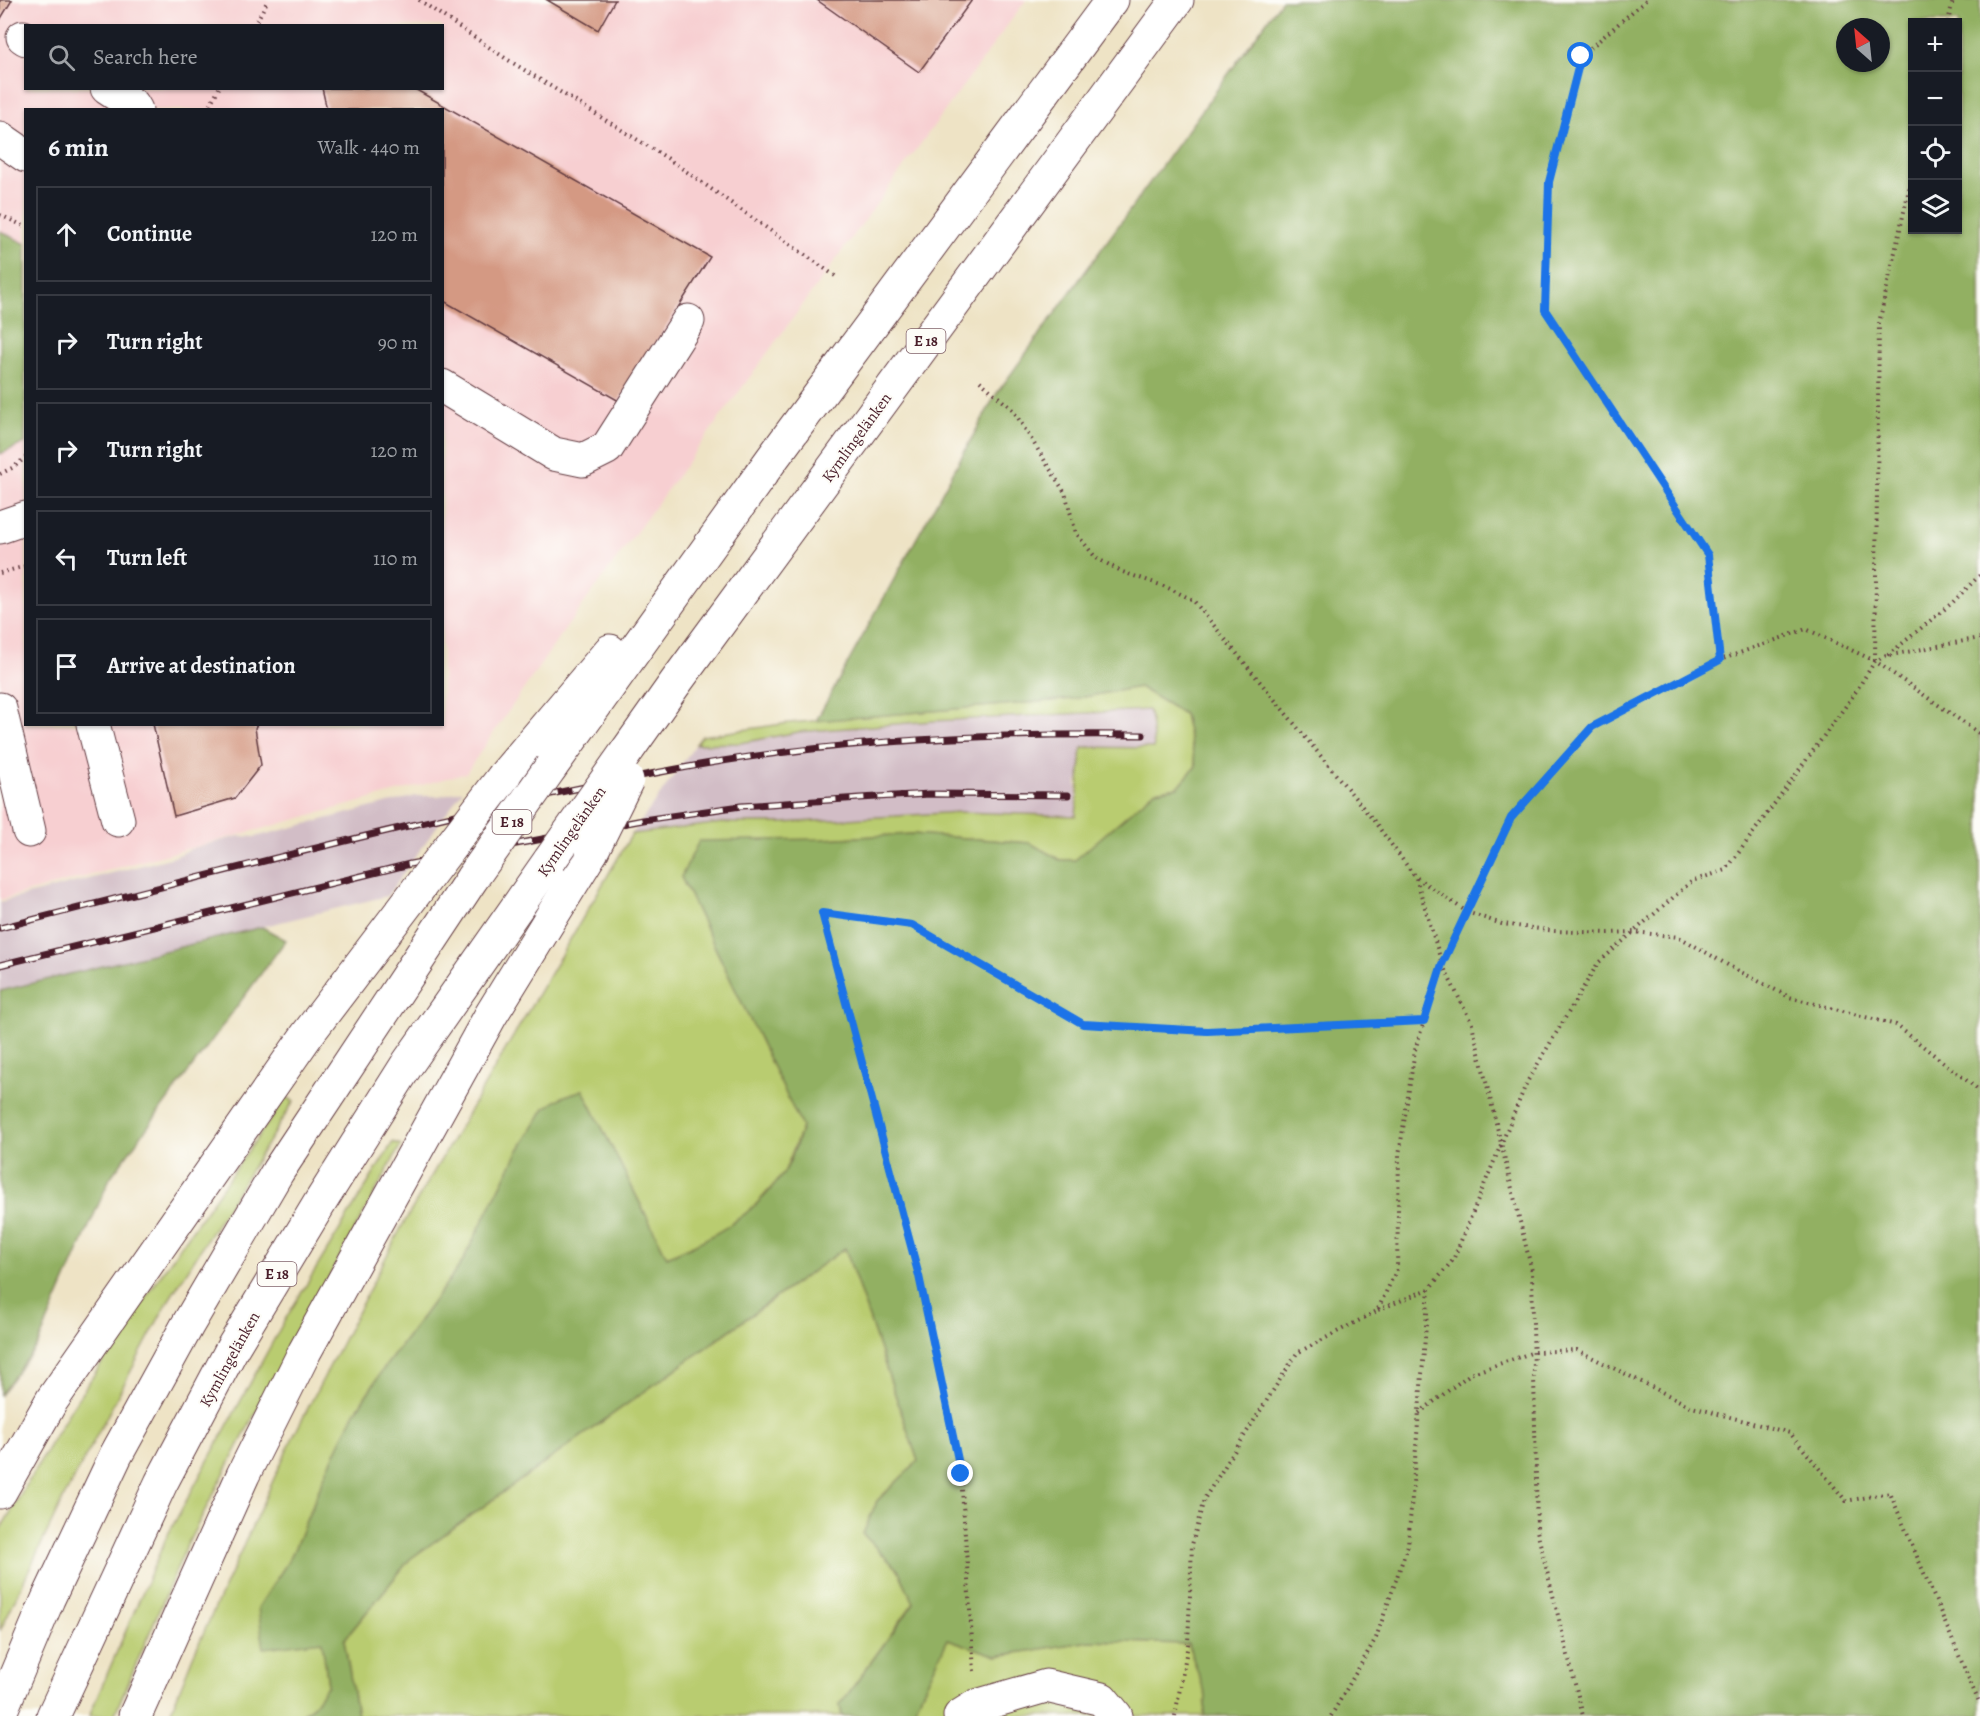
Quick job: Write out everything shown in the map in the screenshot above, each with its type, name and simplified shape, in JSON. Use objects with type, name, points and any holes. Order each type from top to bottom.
[{"type":"main road","name":"E 18","points":[[0,1713],[48,1599],[116,1455],[187,1326],[278,1171],[473,877],[551,767],[771,459],[1112,0]]},
{"type":"main road","name":"Kymlingelänken","points":[[53,1716],[161,1483],[234,1347],[321,1201],[408,1063],[550,860],[635,750],[676,682],[1177,0]]},
{"type":"main road","points":[[109,90],[135,108]]},
{"type":"main road","points":[[0,138],[24,155]]},
{"type":"main road","points":[[444,387],[554,454],[584,460],[607,448],[688,321]]},
{"type":"main road","points":[[0,1492],[52,1401],[308,1035],[504,776],[771,459]]},
{"type":"main road","points":[[0,709],[29,831]]},
{"type":"main road","points":[[94,726],[118,820]]},
{"type":"main road","points":[[135,1716],[243,1475],[305,1351],[491,1015],[592,851],[635,750]]},
{"type":"main road","points":[[968,1711],[1046,1686],[1102,1699],[1116,1716]]},
{"type":"path","points":[[255,24],[268,0]]},
{"type":"path","points":[[419,0],[505,57],[667,158],[838,278]]},
{"type":"path","points":[[1646,0],[1581,56],[1549,182],[1545,310],[1708,555],[1720,660]]},
{"type":"path","points":[[1948,18],[1953,0]]},
{"type":"path","points":[[208,108],[218,90]]},
{"type":"path","points":[[1175,1716],[1188,1644],[1192,1545],[1204,1499],[1297,1353],[1377,1311],[1429,1289],[1454,1260],[1527,1082],[1598,963],[1692,881],[1726,870],[1853,696],[1875,661],[1879,323],[1911,180]]},
{"type":"path","points":[[0,215],[24,226]]},
{"type":"path","points":[[980,381],[1013,410],[1065,493],[1076,533],[1096,558],[1123,572],[1166,587],[1192,600],[1374,821],[1416,878],[1442,964],[1472,1023],[1533,1271],[1537,1531],[1583,1716]]},
{"type":"path","points":[[0,474],[14,468],[24,459]]},
{"type":"path","points":[[0,573],[24,567]]},
{"type":"path","points":[[1886,656],[1952,603],[1980,575]]},
{"type":"path","points":[[1377,1311],[1397,1269],[1399,1155],[1415,1050],[1442,964],[1511,818],[1592,727],[1720,660],[1806,628],[1875,661],[1980,734]]},
{"type":"path","points":[[1875,661],[1886,656],[1980,638]]},
{"type":"path","points":[[1416,878],[1467,912],[1502,924],[1555,931],[1634,932],[1679,937],[1789,997],[1896,1025],[1980,1091]]},
{"type":"path","points":[[968,1711],[961,1474],[919,1276],[822,913],[912,925],[1083,1024],[1207,1031],[1424,1021]]},
{"type":"path","points":[[1331,1716],[1376,1638],[1408,1545],[1429,1289]]},
{"type":"path","points":[[1419,1413],[1470,1374],[1534,1352],[1576,1350],[1692,1407],[1790,1432],[1846,1500],[1890,1493],[1980,1705]]},
{"type":"shaded area","points":[[0,0],[1026,0],[563,632],[466,773],[0,900]]},
{"type":"shaded area","points":[[1148,710],[1154,748],[1077,780],[1076,816],[960,812],[783,823],[722,823],[632,834],[696,744],[741,743],[798,732],[933,721]]},
{"type":"shaded area","points":[[463,790],[387,896],[0,991],[0,902],[174,857],[193,848],[239,836],[255,837],[416,796],[439,796]]},
{"type":"green space","points":[[1282,0],[1980,0],[1980,1716],[1204,1716],[1206,1696],[1188,1644],[1090,1641],[997,1656],[948,1639],[911,1716],[842,1716],[840,1705],[914,1603],[898,1570],[863,1534],[877,1501],[918,1461],[845,1248],[410,1559],[344,1640],[357,1716],[298,1716],[312,1707],[328,1685],[322,1641],[264,1648],[258,1608],[291,1557],[328,1468],[354,1414],[382,1371],[461,1264],[519,1150],[545,1108],[562,1097],[583,1090],[667,1257],[701,1242],[745,1214],[771,1189],[789,1163],[802,1127],[681,877],[699,841],[823,839],[912,834],[1030,843],[1060,860],[1075,860],[1155,791],[1178,787],[1196,766],[1184,714],[1139,687],[1073,699],[816,721],[995,396]]},
{"type":"green space","points":[[0,231],[24,243],[24,443],[0,454]]},
{"type":"green space","points":[[1139,687],[1184,714],[1196,766],[1178,787],[1155,791],[1076,860],[1060,860],[1030,843],[912,834],[823,839],[681,877],[802,1127],[784,1173],[753,1208],[716,1235],[667,1257],[583,1090],[545,1108],[519,1150],[461,1264],[382,1371],[354,1414],[328,1468],[291,1557],[258,1608],[322,1641],[328,1685],[312,1707],[298,1716],[169,1716],[193,1656],[292,1439],[402,1226],[632,834],[722,823],[783,823],[960,812],[1076,816],[1082,747],[1154,748],[1148,710],[933,721],[798,732],[741,743],[696,744],[702,736],[789,723],[1073,699]]},
{"type":"green space","points":[[262,927],[286,940],[110,1178],[38,1344],[0,1395],[0,991]]},
{"type":"green space","points":[[286,1097],[294,1101],[167,1303],[61,1503],[0,1631],[0,1530],[69,1412],[162,1273]]},
{"type":"green space","points":[[393,1142],[401,1145],[271,1383],[187,1545],[114,1716],[89,1716],[166,1538],[283,1323]]},
{"type":"green space","points":[[845,1248],[918,1461],[877,1501],[863,1534],[898,1570],[914,1602],[840,1705],[842,1716],[357,1716],[344,1640],[410,1559]]},
{"type":"green space","points":[[948,1639],[997,1656],[1090,1641],[1188,1644],[1206,1696],[1204,1716],[911,1716]]},
{"type":"building","points":[[0,0],[12,0],[0,20]]},
{"type":"building","points":[[547,0],[615,0],[598,30]]},
{"type":"building","points":[[817,0],[972,0],[919,72]]},
{"type":"building","points":[[322,90],[417,90],[710,257],[619,401],[444,301],[444,108],[327,108]]},
{"type":"building","points":[[153,726],[256,726],[261,765],[235,798],[174,816]]},
{"type":"railway","points":[[0,928],[422,823],[592,786],[735,759],[909,740],[1026,735],[1143,735]]},
{"type":"railway","points":[[0,965],[410,864],[643,820],[741,806],[860,798],[930,794],[1068,795]]},
{"type":"route","points":[[961,1474],[919,1276],[822,913],[912,925],[1083,1024],[1207,1031],[1424,1021],[1442,964],[1511,818],[1592,727],[1720,660],[1708,555],[1545,310],[1549,182],[1581,56]]}]
